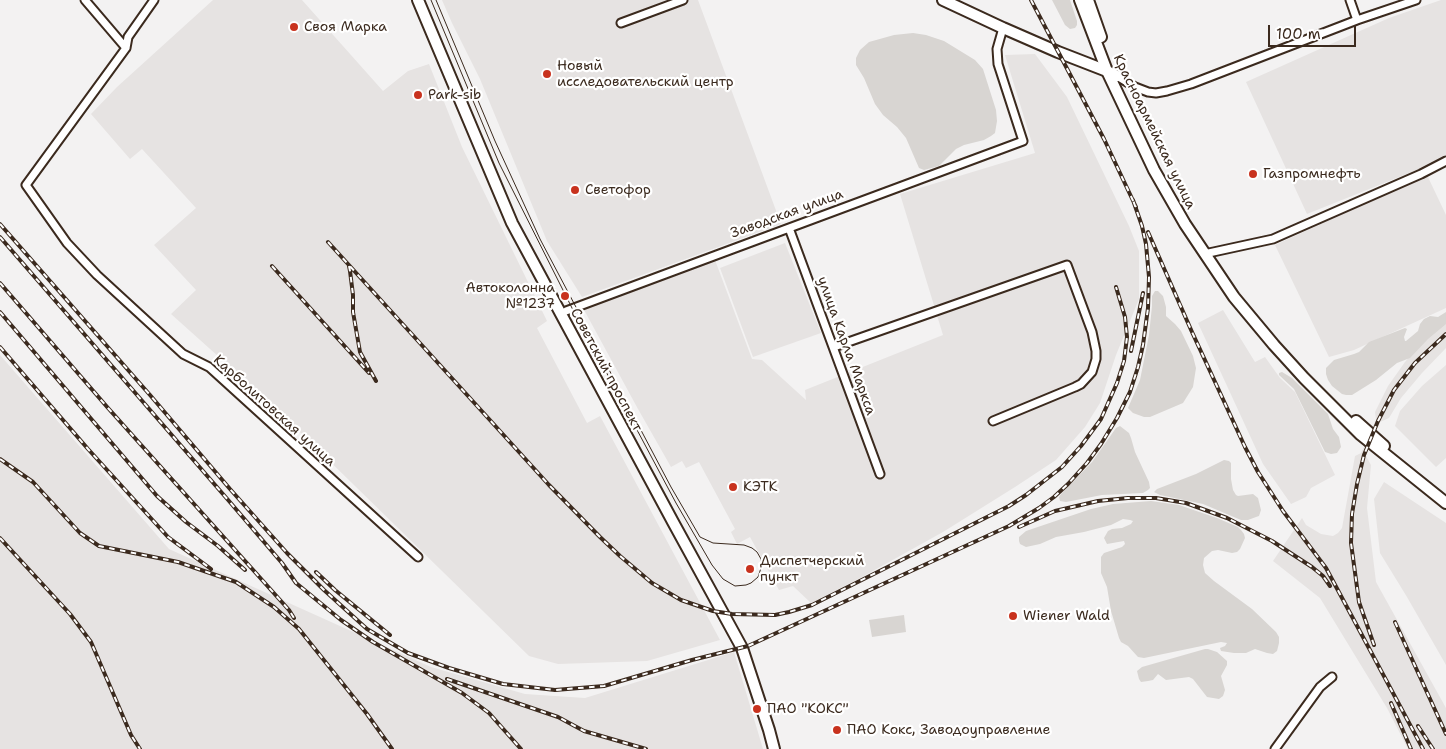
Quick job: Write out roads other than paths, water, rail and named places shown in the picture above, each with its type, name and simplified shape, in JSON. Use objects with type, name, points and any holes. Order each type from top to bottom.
[{"type":"main road","name":"Советский проспект","points":[[418,0],[500,197],[516,230],[742,632],[753,657],[780,749]]},
{"type":"main road","name":"Советский проспект","points":[[424,0],[506,193],[563,312],[668,514],[742,648],[774,749]]},
{"type":"main road","points":[[943,0],[1003,28],[1116,76]]},
{"type":"main road","name":"Красноармейская улица","points":[[1080,0],[1107,71],[1154,170],[1181,217],[1247,313],[1304,378],[1365,439],[1446,503]]},
{"type":"main road","name":"Красноармейская улица","points":[[1088,0],[1116,76],[1154,155],[1207,253],[1260,320],[1341,406],[1390,450],[1446,494]]},
{"type":"street","points":[[85,0],[126,48]]},
{"type":"street","name":"Карболитовская улица","points":[[154,0],[128,37],[126,48],[26,185],[67,243],[97,275],[183,354],[209,366],[418,558]]},
{"type":"street","points":[[621,23],[683,0]]},
{"type":"street","points":[[1350,0],[1357,20]]},
{"type":"street","points":[[1116,76],[1148,92],[1167,91],[1191,84],[1357,20],[1416,0]]},
{"type":"street","name":"Заводская улица","points":[[563,312],[1023,141],[998,64],[996,49],[1003,28]]},
{"type":"street","points":[[1207,253],[1272,239],[1421,174],[1446,161]]},
{"type":"street","name":"улица Карла Маркса","points":[[789,228],[880,474]]},
{"type":"street","points":[[834,347],[1067,265],[1092,332],[1096,351],[1092,372],[1075,387],[993,421]]},
{"type":"street","points":[[1275,749],[1320,687],[1332,677]]},
{"type":"tram line","points":[[431,0],[499,163],[572,308],[676,503],[712,565],[723,579],[735,586],[751,583],[758,577],[761,568],[761,559],[757,552],[744,545],[713,543],[700,537],[671,487],[540,239],[495,141],[436,0]]},
{"type":"railway","points":[[1031,0],[1104,139],[1136,207]]},
{"type":"railway","points":[[0,224],[287,553],[367,629],[408,653],[449,668],[503,684],[555,690],[604,686],[748,646],[1009,526],[1054,497],[1087,463],[1101,444],[1130,392],[1138,367],[1148,308],[1149,277],[1146,244],[1133,200]]},
{"type":"railway","points":[[1148,232],[1192,332],[1258,472],[1283,511],[1326,568],[1423,749]]},
{"type":"railway","points":[[0,237],[229,501],[282,563],[296,583],[341,620],[373,642],[462,693],[489,713],[521,749]]},
{"type":"railway","points":[[328,242],[549,485],[620,556],[652,583],[681,600],[713,611],[732,614],[775,615],[812,605],[1009,506],[1062,467],[1081,446],[1101,419],[1117,383],[1124,361],[1127,337],[1125,317],[1116,287]]},
{"type":"railway","points":[[272,266],[369,373]]},
{"type":"railway","points":[[349,266],[353,312],[360,352],[376,381]]},
{"type":"railway","points":[[0,283],[108,408],[289,610],[294,618]]},
{"type":"railway","points":[[1131,351],[1143,293]]},
{"type":"railway","points":[[0,312],[157,496],[245,570]]},
{"type":"railway","points":[[1374,645],[1359,602],[1351,543],[1352,514],[1357,484],[1364,455],[1378,421],[1394,390],[1415,363],[1446,334]]},
{"type":"railway","points":[[0,347],[88,449],[168,537],[211,569]]},
{"type":"railway","points":[[0,459],[33,482],[80,533],[99,546],[178,562],[236,582],[274,607],[299,629],[367,714],[392,749]]},
{"type":"railway","points":[[1019,527],[1055,511],[1098,501],[1156,498],[1186,503],[1227,518],[1272,541],[1312,567],[1323,576],[1330,586]]},
{"type":"railway","points":[[0,538],[70,614],[91,642],[131,735],[140,749]]},
{"type":"railway","points":[[316,572],[390,635]]},
{"type":"railway","points":[[1395,622],[1446,734]]},
{"type":"railway","points":[[447,679],[558,717],[584,731],[646,749]]},
{"type":"railway","points":[[1391,703],[1411,749]]},
{"type":"railway","points":[[1418,726],[1433,749]]},
{"type":"place","name":"Своя Марка","points":[[294,27]]},
{"type":"place","name":"Новый исследовательский центр","points":[[547,74]]},
{"type":"place","name":"Park-sib","points":[[418,95]]},
{"type":"place","name":"Газпромнефть","points":[[1253,174]]},
{"type":"place","name":"Светофор","points":[[575,190]]},
{"type":"place","name":"Автоколонна №1237","points":[[565,296]]},
{"type":"place","name":"КЭТК","points":[[733,487]]},
{"type":"place","name":"Диспетчерский пункт","points":[[750,569]]},
{"type":"place","name":"Wiener Wald","points":[[1013,616]]},
{"type":"place","name":"ПАО \"КОКС\"","points":[[757,709]]},
{"type":"place","name":"ПАО Кокс, Заводоуправление","points":[[837,730]]}]
